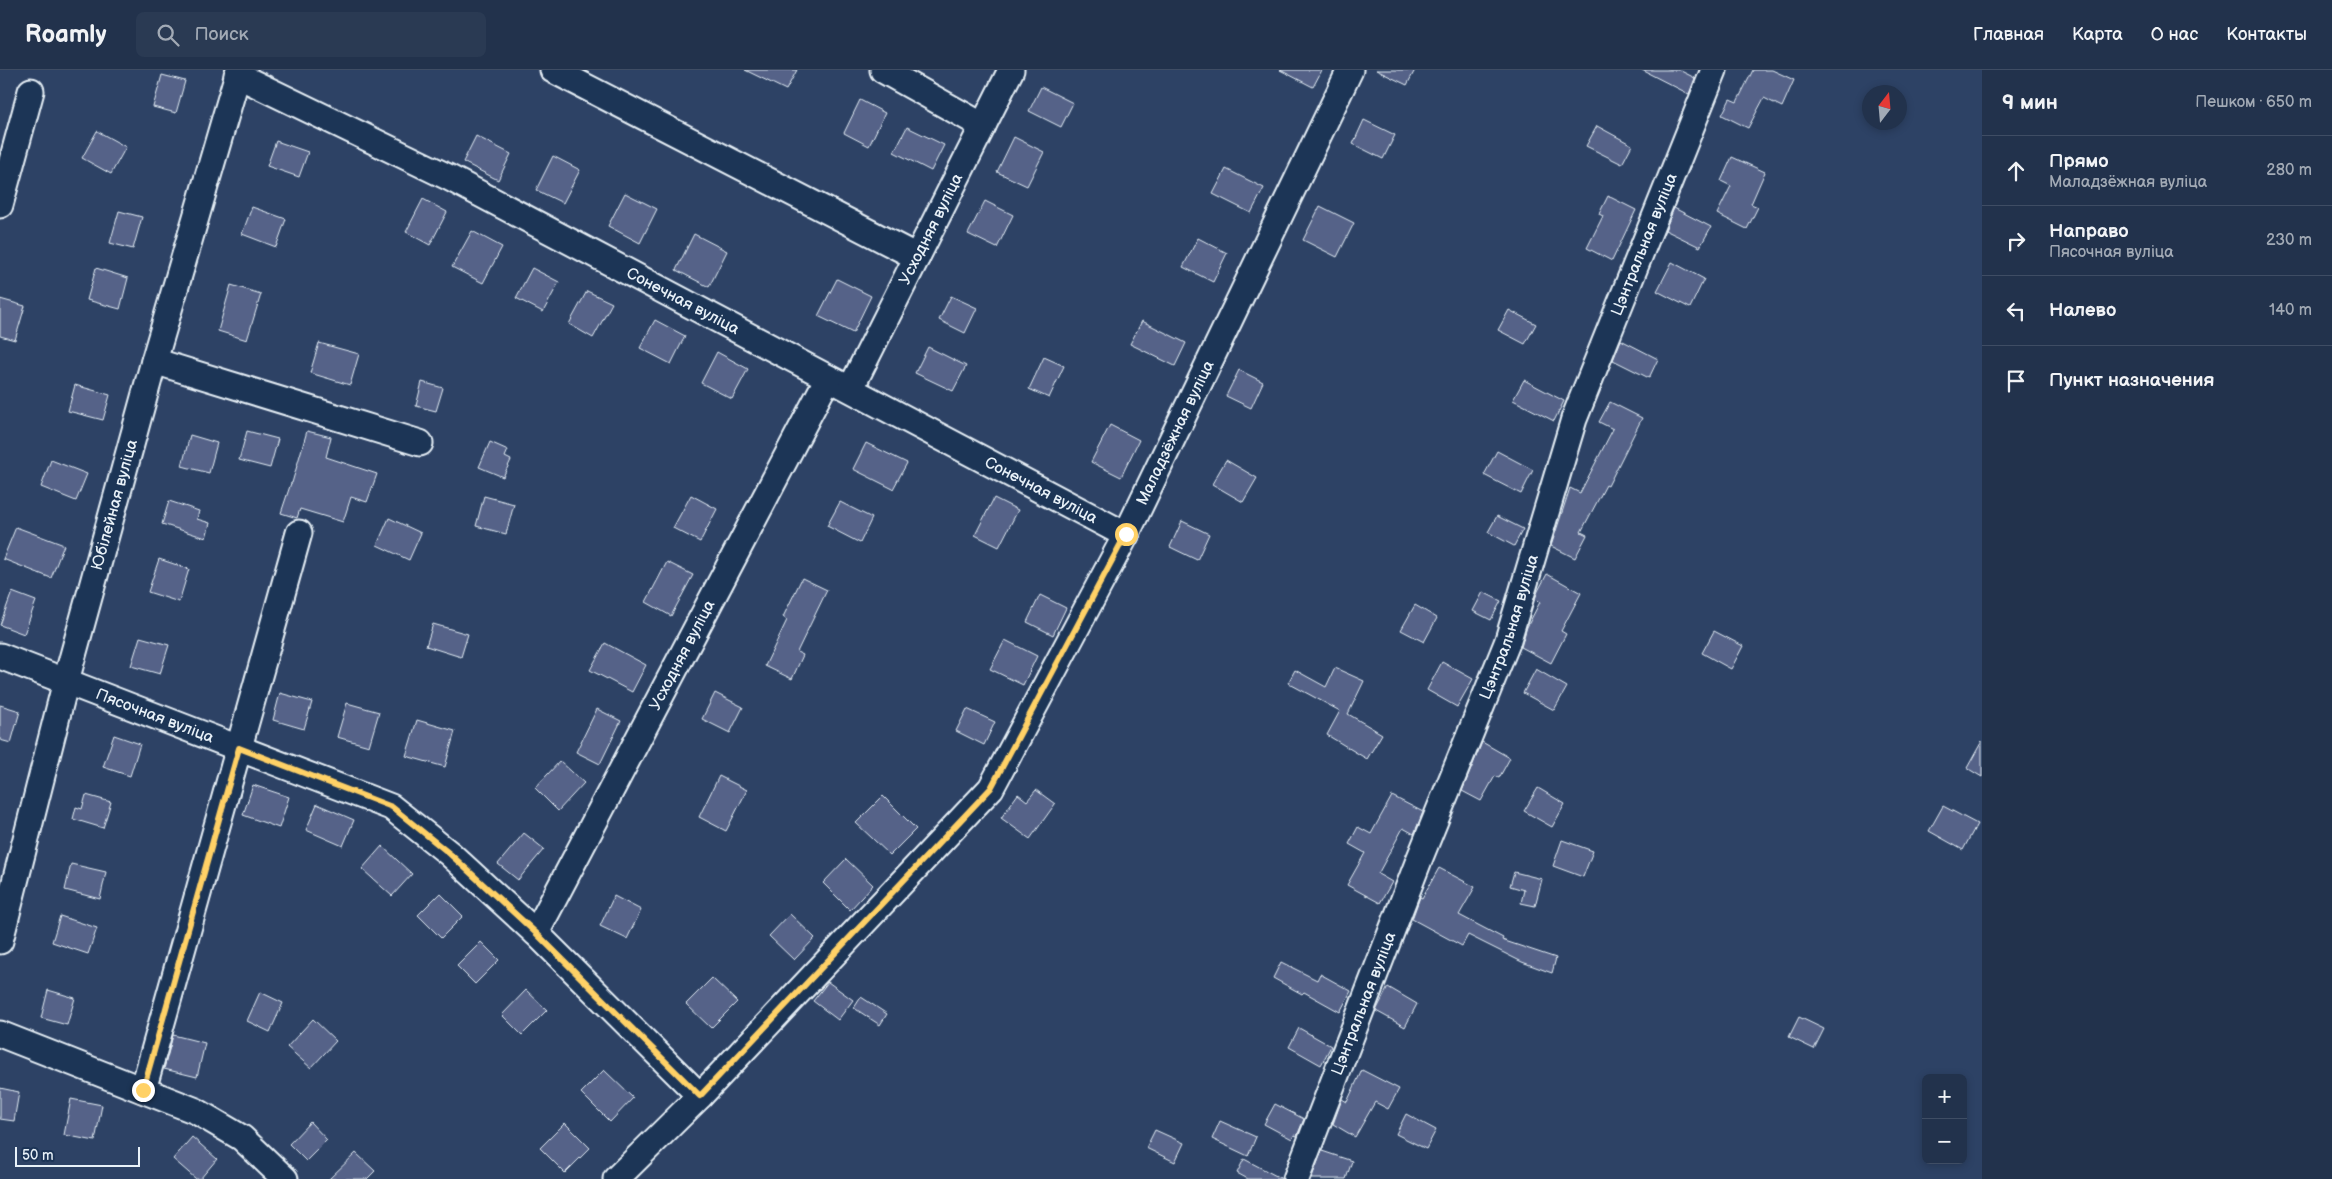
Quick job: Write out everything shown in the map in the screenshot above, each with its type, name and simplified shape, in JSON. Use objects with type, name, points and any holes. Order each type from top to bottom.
[{"type":"street","points":[[553,70],[917,257]]},
{"type":"street","points":[[882,70],[983,126]]},
{"type":"street","name":"Усходняя вуліца","points":[[851,388],[1011,70]]},
{"type":"street","name":"Маладзёжная вуліца","points":[[616,1179],[700,1096],[991,788],[1126,534],[1350,70]]},
{"type":"street","name":"Цэнтральная вуліца","points":[[1296,1179],[1419,860],[1507,643],[1574,419],[1714,70]]},
{"type":"street","name":"Сонечная вуліца","points":[[238,73],[448,177],[1126,534]]},
{"type":"street","name":"Юбілейная вуліца","points":[[0,941],[66,682],[154,361],[238,73]]},
{"type":"street","points":[[0,205],[31,91]]},
{"type":"street","points":[[154,361],[420,443]]},
{"type":"street","name":"Усходняя вуліца","points":[[536,933],[828,378]]},
{"type":"street","points":[[143,1090],[299,533]]},
{"type":"street","name":"Пясочная вуліца","points":[[0,656],[392,807],[450,854],[536,933],[700,1096]]},
{"type":"street","points":[[0,1034],[196,1111],[242,1138],[285,1179]]},
{"type":"building","points":[[745,70],[797,70],[786,90]]},
{"type":"building","points":[[1280,70],[1322,70],[1313,87]]},
{"type":"building","points":[[1376,70],[1415,70],[1407,85]]},
{"type":"building","points":[[1642,70],[1679,70],[1695,78],[1689,94]]},
{"type":"building","points":[[1753,70],[1772,70],[1794,80],[1782,107],[1764,98],[1748,128],[1722,115],[1730,99],[1737,102]]},
{"type":"building","points":[[162,75],[185,81],[176,113],[153,107]]},
{"type":"building","points":[[1041,87],[1073,103],[1061,127],[1029,111]]},
{"type":"building","points":[[860,100],[885,113],[869,146],[844,133]]},
{"type":"building","points":[[1364,120],[1395,135],[1383,159],[1353,144]]},
{"type":"building","points":[[1597,126],[1632,145],[1622,164],[1586,146]]},
{"type":"building","points":[[907,127],[944,145],[931,171],[894,152]]},
{"type":"building","points":[[97,131],[126,147],[111,174],[82,158]]},
{"type":"building","points":[[476,136],[511,154],[498,180],[463,162]]},
{"type":"building","points":[[1014,137],[1044,152],[1027,186],[997,172]]},
{"type":"building","points":[[276,141],[308,152],[299,177],[267,166]]},
{"type":"building","points":[[553,156],[580,170],[563,203],[536,190]]},
{"type":"building","points":[[1732,157],[1765,172],[1751,204],[1758,207],[1747,229],[1717,214],[1731,186],[1721,181]]},
{"type":"building","points":[[1226,169],[1264,188],[1251,213],[1213,194]]},
{"type":"building","points":[[625,193],[657,209],[640,243],[608,226]]},
{"type":"building","points":[[1608,196],[1636,210],[1612,261],[1587,248],[1603,216],[1599,214]]},
{"type":"building","points":[[423,199],[447,212],[430,245],[406,232]]},
{"type":"building","points":[[985,201],[1013,215],[997,248],[968,234]]},
{"type":"building","points":[[1320,206],[1354,223],[1337,257],[1303,240]]},
{"type":"building","points":[[252,207],[286,219],[276,247],[242,234]]},
{"type":"building","points":[[1674,208],[1711,227],[1700,247],[1665,230]]},
{"type":"building","points":[[119,211],[142,217],[133,249],[110,243]]},
{"type":"building","points":[[472,231],[502,247],[483,283],[452,267]]},
{"type":"building","points":[[694,234],[727,251],[709,287],[676,270]]},
{"type":"building","points":[[1198,238],[1227,253],[1213,282],[1183,267]]},
{"type":"building","points":[[1672,262],[1704,279],[1690,308],[1657,291]]},
{"type":"building","points":[[96,268],[128,278],[120,309],[87,300]]},
{"type":"building","points":[[532,268],[559,282],[543,312],[516,298]]},
{"type":"building","points":[[837,279],[871,296],[853,333],[818,316]]},
{"type":"building","points":[[231,285],[261,294],[247,340],[218,331]]},
{"type":"building","points":[[587,291],[612,303],[593,338],[569,324]]},
{"type":"building","points":[[951,296],[977,308],[965,333],[939,320]]},
{"type":"building","points":[[0,299],[25,306],[15,340],[0,336]]},
{"type":"building","points":[[1509,310],[1536,324],[1525,344],[1498,330]]},
{"type":"building","points":[[655,320],[685,336],[671,364],[640,348]]},
{"type":"building","points":[[1142,321],[1186,343],[1175,366],[1130,344]]},
{"type":"building","points":[[1621,340],[1658,359],[1649,378],[1613,360]]},
{"type":"building","points":[[319,343],[359,354],[350,385],[310,373]]},
{"type":"building","points":[[928,347],[966,366],[953,391],[915,373]]},
{"type":"building","points":[[717,352],[748,369],[732,399],[701,383]]},
{"type":"building","points":[[1044,357],[1064,366],[1049,398],[1029,389]]},
{"type":"building","points":[[1239,370],[1263,382],[1251,408],[1226,396]]},
{"type":"building","points":[[1524,380],[1564,401],[1554,421],[1513,400]]},
{"type":"building","points":[[422,382],[443,388],[436,411],[416,406]]},
{"type":"building","points":[[75,385],[110,395],[103,420],[68,411]]},
{"type":"building","points":[[1610,402],[1642,418],[1608,486],[1606,485],[1581,532],[1587,535],[1575,558],[1551,546],[1570,488],[1580,493],[1613,429],[1599,422]]},
{"type":"building","points":[[1110,425],[1139,440],[1121,477],[1091,462]]},
{"type":"building","points":[[247,431],[278,439],[270,468],[239,460]]},
{"type":"building","points":[[307,431],[331,437],[326,457],[377,474],[367,502],[351,497],[343,522],[300,509],[297,518],[281,513]]},
{"type":"building","points":[[190,435],[217,443],[209,473],[182,466]]},
{"type":"building","points":[[490,442],[508,450],[505,457],[511,460],[503,477],[479,467]]},
{"type":"building","points":[[866,443],[907,463],[893,489],[853,469]]},
{"type":"building","points":[[1497,451],[1533,470],[1521,494],[1484,475]]},
{"type":"building","points":[[51,460],[87,474],[76,501],[41,487]]},
{"type":"building","points":[[1226,460],[1257,478],[1243,502],[1212,484]]},
{"type":"building","points":[[691,495],[717,509],[700,542],[673,528]]},
{"type":"building","points":[[484,496],[514,504],[506,534],[476,526]]},
{"type":"building","points":[[994,498],[1018,510],[999,547],[975,535]]},
{"type":"building","points":[[169,501],[199,511],[197,519],[210,523],[206,538],[162,524]]},
{"type":"building","points":[[840,502],[872,518],[860,543],[827,526]]},
{"type":"building","points":[[1497,516],[1523,529],[1514,546],[1488,532]]},
{"type":"building","points":[[389,518],[421,533],[409,560],[377,545]]},
{"type":"building","points":[[1182,521],[1209,534],[1197,560],[1170,547]]},
{"type":"building","points":[[16,527],[64,545],[51,578],[3,559]]},
{"type":"building","points":[[159,559],[189,569],[179,602],[148,592]]},
{"type":"building","points":[[667,562],[693,575],[671,616],[646,602]]},
{"type":"building","points":[[1547,574],[1581,593],[1561,631],[1566,634],[1551,663],[1521,647],[1527,627],[1540,602],[1535,599]]},
{"type":"building","points":[[802,578],[827,590],[797,652],[803,655],[792,679],[765,666],[787,620],[783,617]]},
{"type":"building","points":[[12,592],[36,601],[24,634],[0,625]]},
{"type":"building","points":[[1483,592],[1501,601],[1491,620],[1473,611]]},
{"type":"building","points":[[1040,595],[1066,608],[1053,635],[1027,622]]},
{"type":"building","points":[[1415,605],[1437,618],[1424,642],[1401,630]]},
{"type":"building","points":[[433,624],[468,634],[461,657],[426,646]]},
{"type":"building","points":[[1714,631],[1743,646],[1731,669],[1702,653]]},
{"type":"building","points":[[140,637],[169,645],[160,674],[131,666]]},
{"type":"building","points":[[1005,640],[1037,656],[1023,685],[990,669]]},
{"type":"building","points":[[605,643],[646,665],[632,692],[590,670]]},
{"type":"building","points":[[1442,662],[1473,679],[1457,707],[1427,690]]},
{"type":"building","points":[[1335,668],[1364,681],[1348,714],[1382,734],[1367,759],[1327,735],[1340,711],[1288,683],[1295,670],[1326,687]]},
{"type":"building","points":[[1536,669],[1567,687],[1554,710],[1523,693]]},
{"type":"building","points":[[280,693],[312,702],[304,729],[273,720]]},
{"type":"building","points":[[715,693],[743,707],[730,733],[702,719]]},
{"type":"building","points":[[347,703],[379,712],[369,746],[337,737]]},
{"type":"building","points":[[0,705],[20,711],[11,743],[0,740]]},
{"type":"building","points":[[597,709],[621,721],[600,764],[576,752]]},
{"type":"building","points":[[967,709],[995,722],[984,745],[956,731]]},
{"type":"building","points":[[417,720],[455,731],[445,767],[406,756]]},
{"type":"building","points":[[114,735],[140,744],[130,776],[103,767]]},
{"type":"building","points":[[1982,741],[1982,777],[1967,768]]},
{"type":"building","points":[[1482,742],[1510,758],[1499,778],[1495,776],[1481,801],[1462,791]]},
{"type":"building","points":[[560,761],[584,783],[558,811],[535,788]]},
{"type":"building","points":[[719,776],[747,790],[726,831],[699,817]]},
{"type":"building","points":[[253,785],[289,797],[279,828],[243,815]]},
{"type":"building","points":[[1538,788],[1565,804],[1552,827],[1524,811]]},
{"type":"building","points":[[1036,790],[1055,804],[1030,839],[1001,818],[1018,794],[1027,801]]},
{"type":"building","points":[[86,795],[111,802],[103,828],[73,819],[76,807],[82,809]]},
{"type":"building","points":[[883,796],[916,829],[890,855],[856,823]]},
{"type":"building","points":[[1392,796],[1423,812],[1414,834],[1403,828],[1378,874],[1392,882],[1380,903],[1347,885],[1365,853],[1349,844],[1358,827],[1371,834]]},
{"type":"building","points":[[317,804],[354,820],[343,846],[306,830]]},
{"type":"building","points":[[1943,806],[1977,824],[1963,850],[1929,831]]},
{"type":"building","points":[[524,833],[544,849],[518,880],[498,864]]},
{"type":"building","points":[[1562,840],[1593,851],[1583,877],[1553,866]]},
{"type":"building","points":[[382,846],[412,874],[392,896],[362,869]]},
{"type":"building","points":[[846,859],[873,885],[850,910],[823,883]]},
{"type":"building","points":[[71,864],[106,872],[100,899],[65,890]]},
{"type":"building","points":[[1439,868],[1475,887],[1459,915],[1503,938],[1502,940],[1556,958],[1552,973],[1522,962],[1468,935],[1462,946],[1412,919],[1420,897],[1422,898]]},
{"type":"building","points":[[1514,872],[1542,879],[1535,906],[1521,903],[1524,890],[1510,886]]},
{"type":"building","points":[[440,893],[463,916],[441,938],[418,915]]},
{"type":"building","points":[[614,896],[641,910],[627,939],[600,926]]},
{"type":"building","points":[[790,914],[815,938],[794,960],[769,936]]},
{"type":"building","points":[[60,916],[97,928],[88,954],[52,942]]},
{"type":"building","points":[[481,942],[499,960],[475,984],[457,966]]},
{"type":"building","points":[[1281,962],[1317,980],[1320,974],[1351,991],[1340,1012],[1304,992],[1302,994],[1273,978]]},
{"type":"building","points":[[712,978],[737,1002],[711,1028],[686,1004]]},
{"type":"building","points":[[828,982],[853,1000],[838,1020],[813,1001]]},
{"type":"building","points":[[1388,987],[1417,1004],[1405,1027],[1376,1011]]},
{"type":"building","points":[[48,990],[75,998],[67,1025],[41,1018]]},
{"type":"building","points":[[526,990],[547,1010],[522,1035],[502,1015]]},
{"type":"building","points":[[260,992],[283,1003],[270,1032],[247,1021]]},
{"type":"building","points":[[861,997],[887,1014],[880,1025],[854,1008]]},
{"type":"building","points":[[1799,1017],[1824,1029],[1814,1049],[1789,1037]]},
{"type":"building","points":[[313,1019],[336,1041],[311,1068],[287,1047]]},
{"type":"building","points":[[1299,1028],[1331,1046],[1321,1065],[1289,1047]]},
{"type":"building","points":[[173,1035],[205,1043],[197,1077],[164,1069]]},
{"type":"building","points":[[604,1070],[633,1098],[610,1122],[581,1093]]},
{"type":"building","points":[[1362,1070],[1399,1089],[1388,1109],[1375,1102],[1355,1137],[1333,1124],[1342,1099],[1347,1102]]},
{"type":"building","points":[[0,1088],[19,1092],[14,1121],[0,1119]]},
{"type":"building","points":[[71,1099],[102,1105],[95,1141],[64,1135]]},
{"type":"building","points":[[1275,1104],[1304,1119],[1297,1136],[1294,1135],[1292,1139],[1264,1124]]},
{"type":"building","points":[[1406,1114],[1436,1130],[1426,1149],[1396,1134]]},
{"type":"building","points":[[1220,1121],[1256,1137],[1248,1156],[1212,1139]]},
{"type":"building","points":[[310,1122],[327,1140],[306,1161],[289,1144]]},
{"type":"building","points":[[565,1123],[590,1148],[565,1173],[540,1148]]},
{"type":"building","points":[[1155,1130],[1184,1143],[1175,1162],[1146,1148]]},
{"type":"building","points":[[192,1137],[217,1159],[200,1179],[196,1179],[173,1159]]},
{"type":"building","points":[[1322,1151],[1352,1161],[1346,1179],[1311,1179]]},
{"type":"building","points":[[356,1153],[375,1171],[367,1179],[329,1179]]},
{"type":"building","points":[[1244,1159],[1282,1179],[1248,1179],[1237,1173]]},
{"type":"route","points":[[143,1090],[239,748],[392,807],[450,854],[536,933],[700,1096],[991,788],[1126,534]]}]
